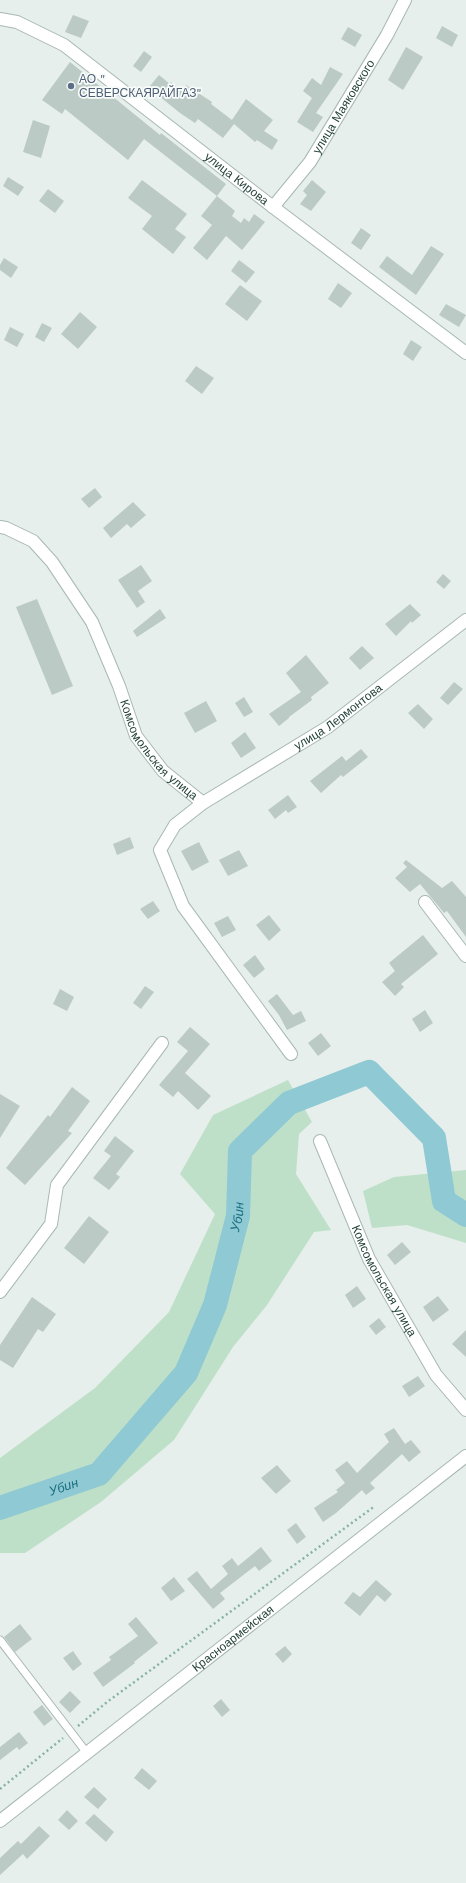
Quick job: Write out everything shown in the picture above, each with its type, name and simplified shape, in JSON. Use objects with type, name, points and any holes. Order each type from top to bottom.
[{"type":"street","name":"улица Маяковского","points":[[273,207],[310,162],[387,35],[405,0]]},
{"type":"street","name":"улица Кирова","points":[[0,18],[17,22],[64,46],[466,353]]},
{"type":"street","name":"Комсомольская улица","points":[[0,527],[6,528],[33,541],[52,562],[92,622],[119,686],[136,736],[163,771],[203,804],[175,826],[160,850],[183,906],[290,1054]]},
{"type":"street","name":"улица Лермонтова","points":[[203,804],[328,727],[466,620]]},
{"type":"street","points":[[425,902],[466,956]]},
{"type":"street","points":[[0,1292],[51,1224],[57,1185],[162,1043]]},
{"type":"street","name":"Комсомольская улица","points":[[320,1141],[369,1259],[436,1375],[466,1410]]},
{"type":"street","name":"Красноармейская","points":[[0,1821],[466,1456]]},
{"type":"lane","points":[[0,1640],[87,1753]]},
{"type":"path","points":[[76,1727],[107,1702],[375,1506]]},
{"type":"path","points":[[0,1789],[64,1737]]},
{"type":"green space","points":[[288,1080],[312,1122],[299,1134],[296,1174],[331,1230],[314,1232],[267,1305],[233,1347],[174,1440],[101,1502],[25,1553],[0,1553],[0,1458],[95,1388],[169,1312],[215,1214],[180,1174],[213,1115]]},
{"type":"green space","points":[[466,1170],[466,1243],[407,1225],[372,1228],[363,1191],[394,1177]]},
{"type":"building","points":[[73,15],[89,21],[81,38],[65,32]]},
{"type":"building","points":[[442,26],[458,35],[452,47],[436,38]]},
{"type":"building","points":[[348,27],[362,35],[355,47],[341,39]]},
{"type":"building","points":[[406,47],[423,57],[403,90],[388,80]]},
{"type":"building","points":[[144,51],[152,57],[141,72],[133,66]]},
{"type":"building","points":[[70,62],[160,135],[161,133],[226,184],[217,196],[144,139],[128,160],[65,109],[62,114],[42,100]]},
{"type":"building","points":[[330,67],[343,74],[316,113],[323,117],[313,132],[297,122],[312,98],[303,91],[312,78],[321,85]]},
{"type":"building","points":[[159,75],[170,84],[171,82],[183,92],[186,85],[212,102],[211,104],[232,120],[246,99],[273,120],[264,131],[278,140],[272,150],[257,140],[255,142],[234,124],[223,138],[198,119],[195,123],[159,96],[160,94],[150,86]]},
{"type":"building","points":[[33,120],[50,126],[41,158],[23,152]]},
{"type":"building","points":[[8,177],[24,187],[18,196],[3,186]]},
{"type":"building","points":[[142,180],[187,214],[175,229],[186,237],[173,254],[142,229],[152,216],[128,198]]},
{"type":"building","points":[[312,180],[326,192],[311,211],[300,204],[307,195],[303,191]]},
{"type":"building","points":[[48,189],[64,201],[55,213],[39,201]]},
{"type":"building","points":[[217,196],[235,211],[232,216],[241,223],[244,218],[249,222],[254,214],[265,222],[242,250],[226,236],[207,260],[193,248],[212,225],[201,216]]},
{"type":"building","points":[[361,228],[371,235],[361,250],[351,243]]},
{"type":"building","points":[[431,246],[444,254],[416,295],[379,267],[387,256],[412,275]]},
{"type":"building","points":[[4,258],[18,267],[11,278],[0,270],[0,265]]},
{"type":"building","points":[[239,260],[255,272],[246,283],[231,271]]},
{"type":"building","points":[[338,283],[352,293],[341,308],[328,299]]},
{"type":"building","points":[[240,285],[262,301],[247,321],[225,304]]},
{"type":"building","points":[[446,304],[466,315],[459,327],[439,315]]},
{"type":"building","points":[[80,312],[97,327],[78,349],[61,334]]},
{"type":"building","points":[[42,323],[52,328],[44,342],[35,337]]},
{"type":"building","points":[[10,327],[24,334],[17,347],[4,340]]},
{"type":"building","points":[[411,340],[422,347],[413,361],[403,354]]},
{"type":"building","points":[[196,366],[214,378],[202,394],[185,381]]},
{"type":"building","points":[[95,488],[102,497],[89,508],[81,499]]},
{"type":"building","points":[[133,502],[146,515],[131,528],[127,524],[111,538],[103,528]]},
{"type":"building","points":[[141,565],[152,581],[138,591],[145,602],[137,608],[118,580]]},
{"type":"building","points":[[443,574],[451,581],[444,589],[436,582]]},
{"type":"building","points":[[37,599],[73,686],[52,695],[16,607]]},
{"type":"building","points":[[410,604],[421,615],[412,623],[411,621],[396,636],[385,624]]},
{"type":"building","points":[[160,609],[166,618],[137,637],[133,631]]},
{"type":"building","points":[[362,646],[374,658],[360,670],[349,658]]},
{"type":"building","points":[[306,655],[329,683],[311,697],[312,700],[279,726],[269,714],[301,692],[286,673]]},
{"type":"building","points":[[454,682],[463,689],[448,705],[440,698]]},
{"type":"building","points":[[244,697],[253,712],[244,717],[235,703]]},
{"type":"building","points":[[206,701],[217,721],[195,733],[184,713]]},
{"type":"building","points":[[418,704],[433,719],[424,729],[408,713]]},
{"type":"building","points":[[245,732],[256,748],[241,758],[231,743]]},
{"type":"building","points":[[361,749],[368,757],[343,777],[341,775],[321,793],[310,781],[342,756],[346,761]]},
{"type":"building","points":[[288,795],[297,807],[288,813],[286,810],[275,819],[268,810]]},
{"type":"building","points":[[130,837],[134,848],[117,855],[113,844]]},
{"type":"building","points":[[199,842],[209,862],[192,871],[181,851]]},
{"type":"building","points":[[239,850],[248,866],[228,876],[219,860]]},
{"type":"building","points":[[406,860],[442,888],[452,881],[466,897],[466,937],[447,911],[444,913],[420,884],[410,892],[395,878],[407,867],[403,863]]},
{"type":"building","points":[[153,901],[160,911],[148,919],[140,909]]},
{"type":"building","points":[[269,915],[281,930],[269,941],[256,925]]},
{"type":"building","points":[[228,916],[236,930],[222,937],[214,923]]},
{"type":"building","points":[[423,935],[438,954],[401,984],[404,987],[395,996],[382,982],[395,971],[389,963]]},
{"type":"building","points":[[255,955],[265,969],[254,978],[243,965]]},
{"type":"building","points":[[145,986],[154,992],[141,1009],[133,1003]]},
{"type":"building","points":[[60,989],[74,997],[67,1011],[53,1004]]},
{"type":"building","points":[[277,994],[293,1015],[301,1011],[306,1021],[287,1030],[279,1015],[268,1001]]},
{"type":"building","points":[[425,1010],[433,1023],[420,1032],[412,1019]]},
{"type":"building","points":[[190,1027],[210,1044],[185,1073],[211,1096],[198,1110],[178,1091],[173,1097],[159,1085],[188,1051],[177,1042]]},
{"type":"building","points":[[321,1033],[331,1046],[318,1056],[308,1043]]},
{"type":"building","points":[[72,1087],[90,1101],[68,1131],[72,1133],[25,1185],[6,1168],[48,1115],[50,1117]]},
{"type":"building","points":[[0,1094],[20,1106],[0,1138]]},
{"type":"building","points":[[115,1136],[134,1151],[116,1174],[120,1177],[109,1190],[93,1178],[111,1156],[104,1151]]},
{"type":"building","points":[[89,1216],[109,1232],[84,1264],[64,1248]]},
{"type":"building","points":[[402,1242],[411,1252],[395,1265],[387,1255]]},
{"type":"building","points":[[357,1286],[366,1299],[353,1308],[345,1295]]},
{"type":"building","points":[[438,1296],[449,1310],[433,1322],[423,1307]]},
{"type":"building","points":[[32,1297],[56,1314],[43,1332],[38,1329],[13,1368],[0,1360],[0,1345]]},
{"type":"building","points":[[379,1318],[386,1327],[376,1335],[369,1326]]},
{"type":"building","points":[[466,1330],[466,1357],[452,1344]]},
{"type":"building","points":[[418,1376],[425,1386],[409,1397],[402,1386]]},
{"type":"building","points":[[394,1428],[405,1444],[411,1440],[421,1452],[409,1462],[402,1454],[370,1483],[375,1488],[366,1495],[362,1490],[336,1513],[323,1522],[314,1508],[338,1492],[336,1490],[345,1483],[335,1470],[347,1461],[357,1473],[389,1442],[384,1434]]},
{"type":"building","points":[[277,1465],[291,1481],[276,1494],[261,1478]]},
{"type":"building","points":[[296,1523],[306,1537],[297,1544],[287,1530]]},
{"type":"building","points":[[261,1547],[272,1561],[259,1571],[255,1566],[220,1593],[225,1599],[213,1609],[187,1579],[197,1571],[211,1589],[228,1574],[222,1566],[232,1558],[238,1566]]},
{"type":"building","points":[[174,1577],[185,1591],[171,1601],[161,1588]]},
{"type":"building","points":[[376,1580],[392,1594],[385,1602],[377,1595],[360,1616],[344,1603],[353,1592],[360,1597]]},
{"type":"building","points":[[136,1617],[158,1643],[134,1662],[135,1663],[103,1687],[93,1673],[111,1660],[109,1657],[138,1636],[128,1624]]},
{"type":"building","points":[[20,1624],[32,1639],[15,1652],[4,1637]]},
{"type":"building","points":[[285,1646],[292,1654],[283,1663],[275,1654]]},
{"type":"building","points":[[73,1651],[82,1664],[73,1671],[63,1658]]},
{"type":"building","points":[[70,1691],[81,1702],[70,1713],[59,1702]]},
{"type":"building","points":[[221,1699],[230,1710],[222,1717],[213,1706]]},
{"type":"building","points":[[42,1705],[53,1719],[44,1726],[33,1712]]},
{"type":"building","points":[[19,1732],[28,1743],[19,1750],[17,1747],[0,1760],[0,1747]]},
{"type":"building","points":[[142,1768],[157,1781],[149,1790],[134,1778]]},
{"type":"building","points":[[94,1787],[107,1799],[98,1809],[84,1797]]},
{"type":"building","points":[[67,1810],[78,1821],[69,1830],[58,1820]]},
{"type":"building","points":[[94,1814],[114,1832],[106,1842],[85,1823]]},
{"type":"building","points":[[39,1826],[50,1836],[27,1859],[23,1854],[0,1875],[0,1858],[18,1841],[21,1844]]},
{"type":"waterway","name":"Убин","points":[[0,1508],[99,1474],[186,1373],[215,1305],[238,1216],[240,1151],[289,1103],[369,1072],[434,1138],[444,1201],[466,1215]]},
{"type":"place","name":"АО \" СЕВЕРСКАЯРАЙГАЗ\"","points":[[71,86]]}]
